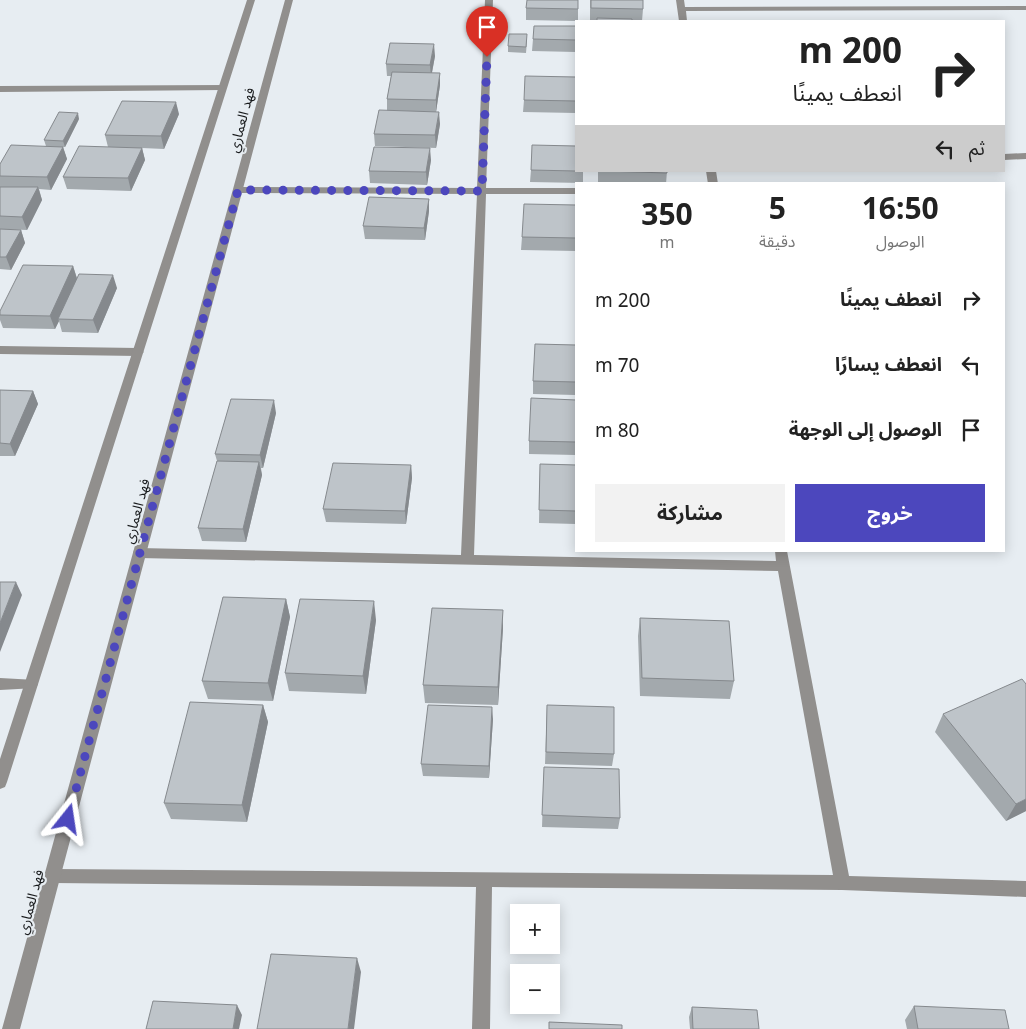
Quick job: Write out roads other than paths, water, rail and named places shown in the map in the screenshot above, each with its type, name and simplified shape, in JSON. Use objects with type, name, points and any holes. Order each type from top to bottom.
[{"type":"street","points":[[0,782],[250,0]]},
{"type":"street","name":"فهد العماري","points":[[11,1029],[289,0]]},
{"type":"street","points":[[467,560],[489,0]]},
{"type":"street","points":[[684,20],[680,4],[1026,8]]},
{"type":"street","points":[[0,89],[223,87]]},
{"type":"street","points":[[1005,157],[1026,156]]},
{"type":"street","points":[[238,190],[575,191]]},
{"type":"street","points":[[0,350],[138,352]]},
{"type":"street","points":[[781,552],[842,883]]},
{"type":"street","points":[[140,553],[784,566]]},
{"type":"street","points":[[0,684],[31,684]]},
{"type":"street","points":[[52,876],[842,883],[1026,889]]},
{"type":"street","points":[[481,1029],[484,880]]}]
